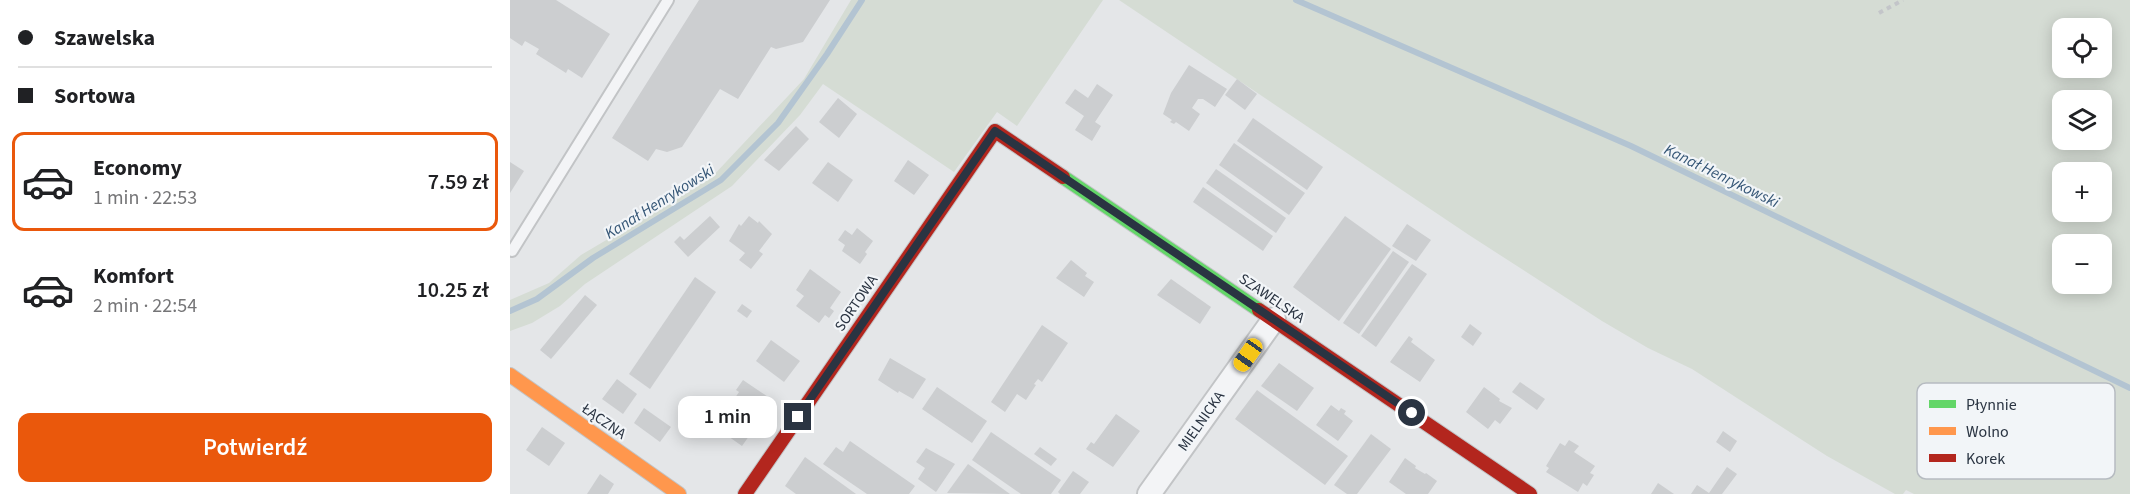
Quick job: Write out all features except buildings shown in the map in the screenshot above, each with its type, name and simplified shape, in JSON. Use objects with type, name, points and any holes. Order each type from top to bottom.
[{"type":"street","name":"SZAWELSKA","points":[[995,131],[1530,494]]},
{"type":"street","name":"SORTOWA","points":[[745,494],[995,131]]},
{"type":"street","name":"MIELNICKA","points":[[1159,491],[1274,319]]},
{"type":"street","name":"ŁĄCZNA","points":[[510,375],[679,494]]},
{"type":"lane","points":[[512,251],[668,0]]},
{"type":"path","points":[[1879,13],[1903,0]]},
{"type":"shaded area","points":[[851,0],[1103,0],[1017,126],[997,112],[954,172],[823,84],[800,115],[732,186],[585,284],[560,306],[532,323],[510,331],[510,300],[549,283],[581,255],[711,178],[804,79]]},
{"type":"shaded area","points":[[1119,0],[2130,0],[2130,494],[1914,494],[1906,490],[1903,494],[1895,494],[1827,456],[1692,369],[1648,348],[1469,235]]},
{"type":"waterway","name":"Kanał Henrykowski","points":[[510,311],[537,299],[593,258],[721,180],[778,123],[862,0]]},
{"type":"waterway","name":"Kanał Henrykowski","points":[[1296,0],[1631,146],[2130,388]]},
{"type":"traffic: fast","points":[[1063,177],[1259,310]]},
{"type":"traffic: slow","points":[[510,375],[679,494]]},
{"type":"traffic: jam","points":[[745,494],[995,131],[1063,177]]},
{"type":"traffic: jam","points":[[1259,310],[1530,494]]},
{"type":"route","points":[[798,417],[995,131],[1412,413]]}]
